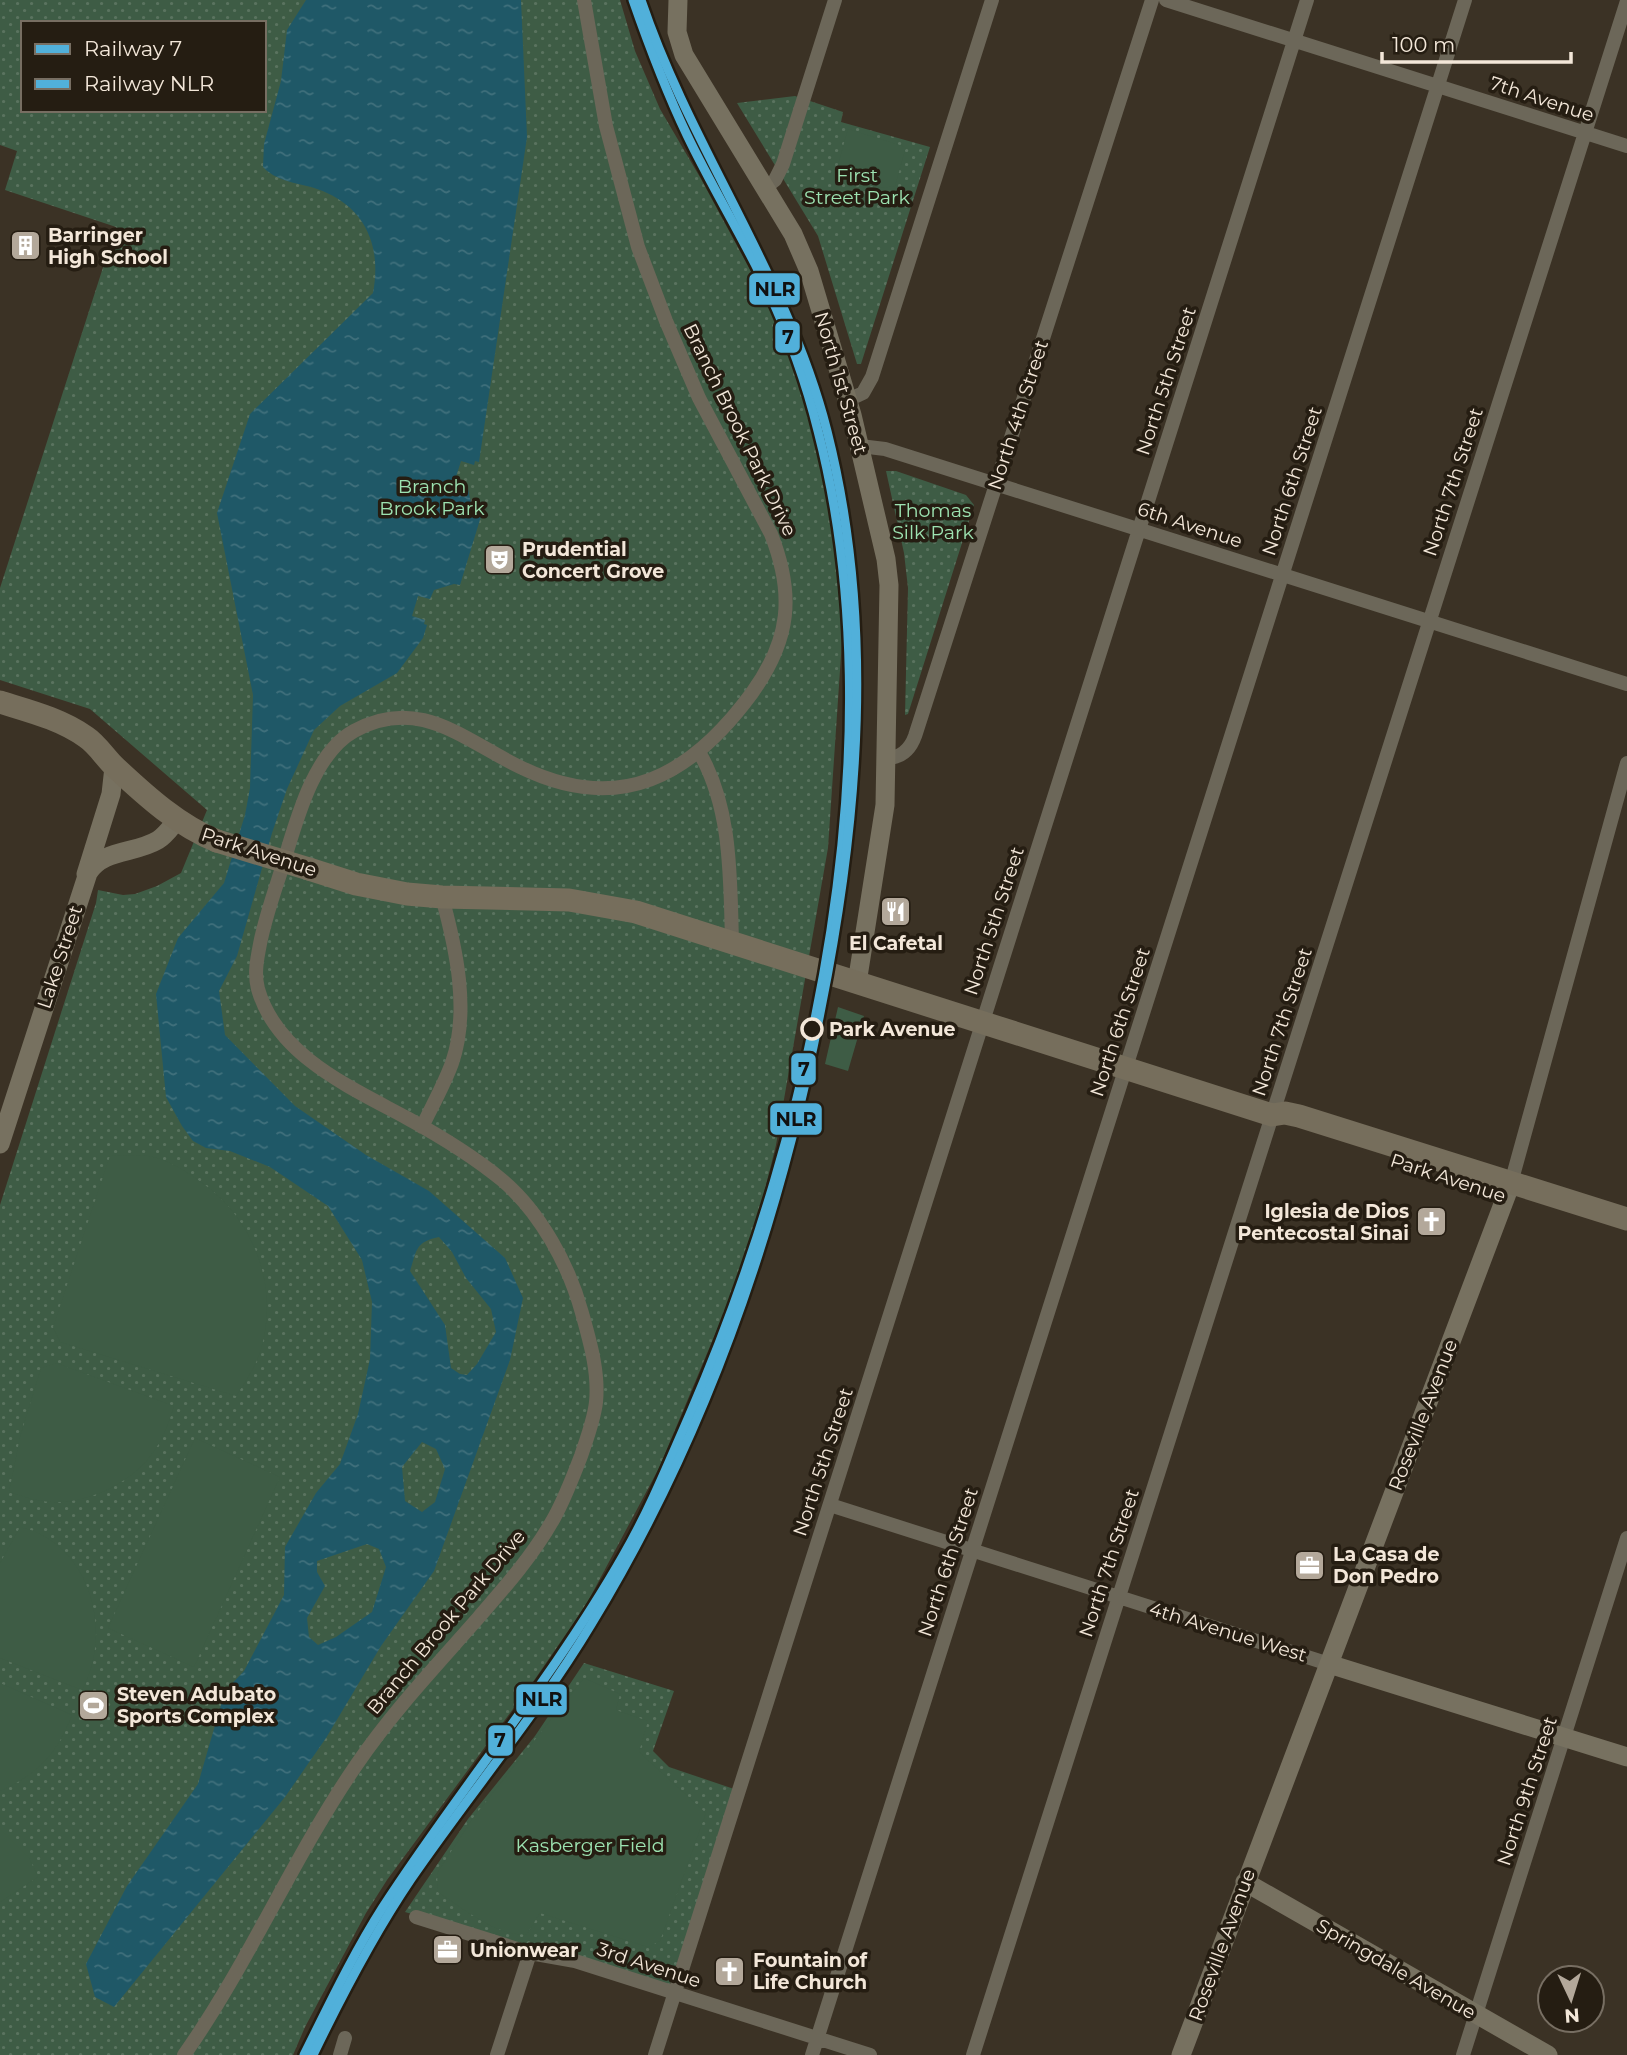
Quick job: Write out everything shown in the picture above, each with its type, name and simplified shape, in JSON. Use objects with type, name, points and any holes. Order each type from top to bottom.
[{"type":"main road","name":"Park Avenue","points":[[0,702],[47,718],[92,741],[114,767],[177,820],[217,841],[369,887],[407,894],[586,901],[636,912],[1272,1115],[1285,1113],[1299,1116],[1627,1234]]},
{"type":"main road","name":"Park Avenue","points":[[0,718],[60,739],[114,767]]},
{"type":"main road","name":"Park Avenue","points":[[1508,1189],[1627,1219]]},
{"type":"street","name":"Branch Brook Park Drive","points":[[184,2055],[359,1760],[391,1717],[504,1588],[541,1540],[566,1494],[591,1427],[597,1391],[593,1357],[580,1304],[557,1252],[527,1206],[509,1186],[467,1154],[340,1081],[303,1055],[273,1020],[256,983],[262,934],[310,786],[332,751],[350,733],[372,723],[397,718],[424,719],[460,733],[534,774],[574,785],[612,789],[647,782],[699,752],[731,721],[766,673],[786,619],[786,584],[780,558],[766,522],[699,398],[641,255],[606,126],[584,0]]},
{"type":"street","name":"North 1st Street","points":[[678,0],[677,32],[684,55],[802,252],[848,400],[888,577],[886,758]]},
{"type":"street","points":[[765,188],[775,180],[783,164],[835,0]]},
{"type":"street","points":[[848,400],[863,393],[872,377],[992,0]]},
{"type":"street","name":"North 4th Street","points":[[886,758],[901,755],[912,743],[1152,0]]},
{"type":"street","name":"7th Avenue","points":[[1166,0],[1627,146]]},
{"type":"street","name":"North 5th Street","points":[[655,2055],[1307,0]]},
{"type":"street","name":"North 6th Street","points":[[812,2055],[1465,0]]},
{"type":"street","name":"North 7th Street","points":[[973,2055],[1626,5]]},
{"type":"street","name":"6th Avenue","points":[[860,446],[885,449],[1627,684]]},
{"type":"street","points":[[699,752],[713,779],[720,807],[729,870],[732,941]]},
{"type":"street","points":[[851,981],[884,814],[886,758]]},
{"type":"street","name":"Roseville Avenue","points":[[1181,2055],[1508,1189],[1627,763]]},
{"type":"street","points":[[84,880],[111,794],[114,767]]},
{"type":"street","name":"Lake Street","points":[[0,1144],[84,880],[100,860],[154,843],[165,835],[177,820]]},
{"type":"street","points":[[422,1127],[452,1062],[457,1034],[459,984],[442,897]]},
{"type":"street","name":"4th Avenue West","points":[[830,1505],[1627,1757]]},
{"type":"street","name":"North 9th Street","points":[[1463,2055],[1627,1538]]},
{"type":"street","name":"Springdale Avenue","points":[[1245,1882],[1548,2055]]},
{"type":"street","name":"3rd Avenue","points":[[415,1917],[530,1953],[575,1961],[870,2055]]},
{"type":"street","points":[[497,2055],[530,1953]]},
{"type":"street","points":[[340,2055],[345,2038]]},
{"type":"green space","name":"Branch Brook Park","points":[[0,0],[620,0],[635,51],[660,109],[768,303],[790,355],[812,423],[824,475],[836,553],[843,626],[828,848],[776,1145],[761,1205],[729,1301],[659,1468],[586,1605],[387,1880],[366,1913],[305,2027],[293,2055],[0,2055],[0,1205],[98,890],[123,895],[135,894],[181,873],[207,810],[90,709],[0,680],[0,588],[116,227],[5,190],[17,151],[0,145]]},
{"type":"green space","name":"First Street Park","points":[[795,96],[843,112],[841,122],[930,147],[861,364],[857,364],[818,236],[737,103]]},
{"type":"green space","points":[[848,129],[906,147],[895,186],[864,184],[837,168]]},
{"type":"green space","name":"Thomas Silk Park","points":[[886,471],[896,471],[966,495],[974,505],[908,714],[905,715],[908,588],[904,553]]},
{"type":"green space","points":[[838,1007],[864,1016],[848,1071],[825,1064]]},
{"type":"green space","points":[[110,1156],[148,1156],[178,1167],[222,1200],[249,1237],[264,1280],[266,1326],[256,1361],[236,1396],[60,1342],[53,1327]]},
{"type":"green space","points":[[56,1363],[174,1406],[158,1446],[135,1472],[95,1495],[65,1502],[51,1502],[9,1492],[20,1437],[41,1368]]},
{"type":"green space","points":[[195,1438],[280,1477],[194,1667],[108,1628]]},
{"type":"green space","points":[[20,1527],[38,1533],[59,1547],[74,1563],[85,1582],[96,1626],[91,1670],[82,1690],[0,1658],[0,1563]]},
{"type":"green space","name":"Kasberger Field","points":[[584,1663],[674,1691],[653,1751],[669,1767],[737,1790],[669,1987],[405,1912],[468,1819],[535,1736]]},
{"type":"green space","name":"Kasberger Field","points":[[584,1678],[620,1694],[616,1710],[648,1721],[639,1752],[706,1813],[660,1941],[648,1947],[540,1913],[527,1934],[516,1934],[481,1920],[438,1892],[437,1873],[473,1818]]},
{"type":"green space","points":[[0,1683],[72,1715],[60,1741],[45,1761],[36,1770],[0,1791]]},
{"type":"green space","points":[[0,1829],[29,1858],[38,1877],[0,1902]]},
{"type":"water","points":[[306,0],[521,0],[527,137],[479,462],[475,461],[474,465],[461,461],[455,480],[467,484],[471,503],[482,513],[460,585],[454,584],[434,590],[430,599],[418,596],[412,616],[425,620],[424,624],[427,625],[423,638],[397,673],[340,706],[314,730],[287,789],[237,956],[219,991],[225,1035],[295,1106],[366,1155],[429,1191],[505,1258],[523,1298],[510,1360],[434,1571],[381,1646],[326,1738],[285,1797],[114,2007],[95,1997],[86,1964],[127,1886],[198,1784],[225,1691],[244,1671],[284,1595],[285,1547],[316,1493],[340,1464],[358,1414],[370,1359],[372,1302],[362,1260],[328,1206],[270,1167],[230,1151],[206,1148],[193,1141],[182,1126],[166,1097],[156,994],[178,938],[224,883],[245,815],[250,788],[253,695],[217,513],[250,414],[373,293],[373,248],[369,234],[353,211],[319,189],[277,177],[263,167],[264,144],[281,81],[287,30]],"holes":[[[439,1237],[452,1252],[466,1278],[491,1309],[496,1332],[477,1364],[467,1375],[451,1368],[445,1325],[410,1271],[421,1244]],[[422,1442],[436,1449],[445,1469],[435,1502],[422,1512],[405,1501],[402,1467]],[[367,1544],[379,1549],[386,1567],[372,1612],[336,1637],[318,1645],[309,1637],[307,1618],[325,1586],[317,1572],[317,1561]]]},
{"type":"rail line","name":"7","points":[[304,2055],[351,1961],[383,1907],[567,1646],[623,1556],[650,1504],[735,1302],[774,1182],[807,1058],[831,931],[846,802],[849,675],[841,550],[818,431],[799,367],[774,304],[679,118],[633,0]]},
{"type":"rail line","name":"NLR","points":[[313,2055],[347,1988],[411,1879],[527,1721],[592,1623],[670,1478],[734,1326],[784,1169],[804,1089],[834,936],[845,864],[856,720],[852,575],[842,503],[827,431],[810,374],[789,320],[686,109],[641,0]]},
{"type":"place","name":"Barringer High School","points":[[25,246]]},
{"type":"place","name":"Prudential Concert Grove","points":[[499,560]]},
{"type":"place","name":"El Cafetal","points":[[896,912]]},
{"type":"place","name":"Park Avenue","points":[[812,1029]]},
{"type":"place","name":"Iglesia de Dios Pentecostal Sinai","points":[[1432,1222]]},
{"type":"place","name":"La Casa de Don Pedro","points":[[1310,1565]]},
{"type":"place","name":"Steven Adubato Sports Complex","points":[[94,1705]]},
{"type":"place","name":"Unionwear","points":[[447,1950]]},
{"type":"place","name":"Fountain of Life Church","points":[[730,1971]]}]
